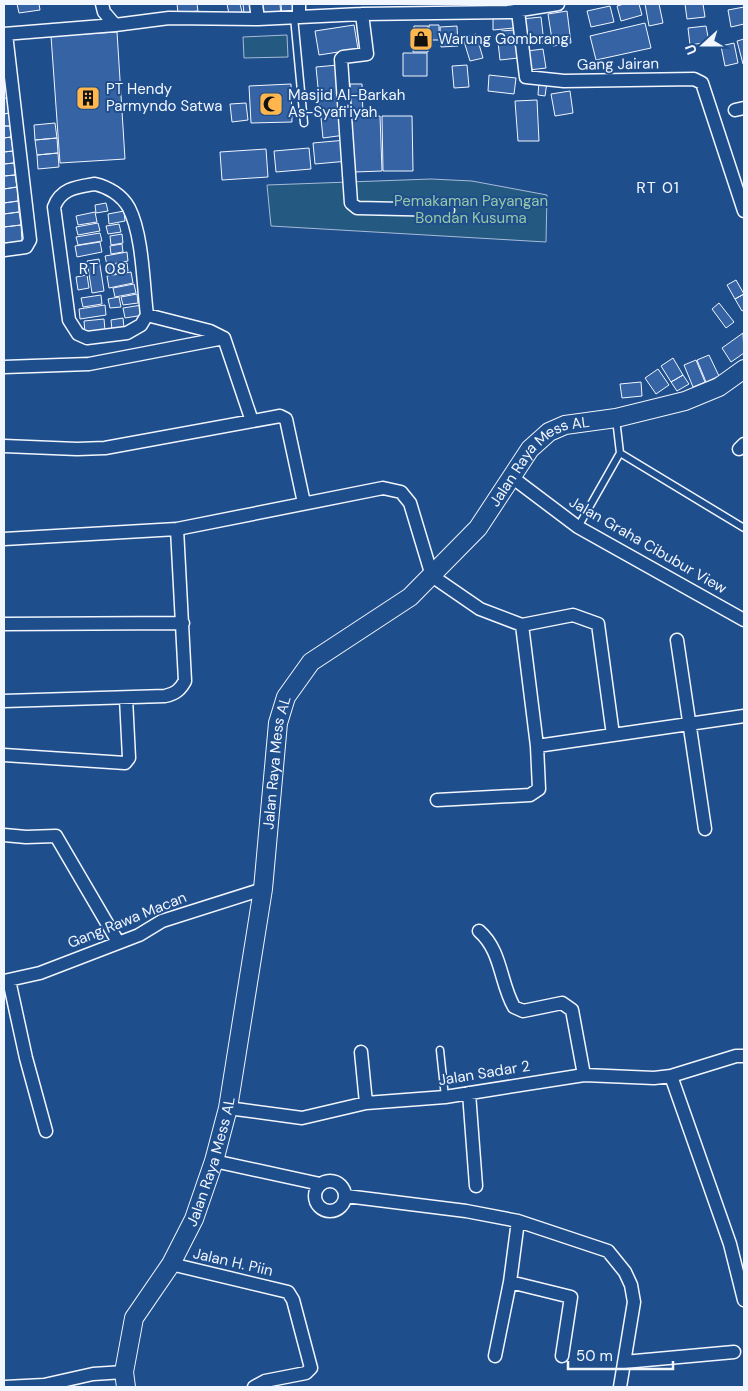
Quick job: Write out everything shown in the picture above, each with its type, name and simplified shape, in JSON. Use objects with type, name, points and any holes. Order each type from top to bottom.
[{"type":"street","points":[[102,4],[104,12],[115,25]]},
{"type":"street","points":[[256,4],[258,19]]},
{"type":"street","points":[[297,17],[298,4]]},
{"type":"street","points":[[4,250],[26,247],[30,240],[5,34],[115,25],[170,18],[258,19],[511,9],[558,4]]},
{"type":"street","name":"Gang Jairan","points":[[511,9],[526,77],[564,81],[694,79],[702,83],[744,211]]},
{"type":"street","points":[[362,14],[368,54],[342,57],[341,59],[351,203],[357,208],[448,210]]},
{"type":"street","points":[[95,184],[104,186],[118,195],[129,208],[137,238],[147,315],[141,326],[127,333],[87,338],[78,334],[73,328],[69,320],[54,220],[54,207],[58,196],[67,190],[95,184]]},
{"type":"street","points":[[147,315],[210,331],[224,338],[252,421]]},
{"type":"street","points":[[4,367],[89,364],[224,338]]},
{"type":"street","name":"Jalan Raya Mess AL","points":[[125,1380],[134,1318],[171,1264],[194,1219],[214,1162],[228,1108],[263,888],[278,722],[286,697],[311,662],[410,598],[432,576],[478,528],[513,478],[530,448],[549,432],[566,425],[616,418],[685,401],[719,387],[744,369]]},
{"type":"street","points":[[4,446],[76,449],[105,448],[280,416],[286,419],[304,503]]},
{"type":"street","name":"Jalan Graha Cibubur View","points":[[513,478],[578,527],[744,620]]},
{"type":"street","points":[[4,539],[177,529],[383,488],[401,492],[410,503],[432,576],[480,609],[522,625],[573,615],[598,624],[612,735]]},
{"type":"street","points":[[4,700],[165,696],[174,694],[181,688],[185,681],[177,529]]},
{"type":"street","points":[[4,624],[183,623]]},
{"type":"street","points":[[437,800],[530,795],[539,789],[537,746],[522,625]]},
{"type":"street","points":[[677,640],[705,829]]},
{"type":"street","points":[[4,755],[125,763],[128,758],[126,698]]},
{"type":"street","points":[[537,746],[744,716]]},
{"type":"street","points":[[4,835],[26,837],[56,836],[118,942]]},
{"type":"street","name":"Gang Rawa Macan","points":[[6,980],[40,973],[139,935],[162,921],[263,888]]},
{"type":"street","points":[[479,931],[488,939],[514,1007],[522,1011],[562,1003],[572,1010],[584,1075]]},
{"type":"street","points":[[6,980],[46,1131]]},
{"type":"street","points":[[361,1052],[366,1103]]},
{"type":"street","name":"Jalan Sadar 2","points":[[228,1108],[302,1118],[366,1103],[445,1097],[584,1075],[654,1078],[671,1076],[736,1056],[744,1056]]},
{"type":"street","points":[[671,1076],[730,1244],[744,1300]]},
{"type":"street","points":[[469,1093],[476,1186]]},
{"type":"street","points":[[214,1162],[320,1184]]},
{"type":"street","points":[[328,1180],[337,1181],[344,1188],[346,1196],[341,1207],[336,1210],[324,1210],[319,1206],[315,1194],[320,1184],[328,1180]]},
{"type":"street","points":[[346,1196],[466,1211],[518,1222],[608,1251],[616,1258],[631,1285],[634,1302],[620,1387]]},
{"type":"street","points":[[494,1356],[510,1282],[518,1222]]},
{"type":"street","name":"Jalan H. Piin","points":[[171,1264],[288,1292],[293,1300],[311,1368],[306,1373],[265,1381],[254,1387]]},
{"type":"street","points":[[510,1282],[572,1297],[562,1356]]},
{"type":"street","points":[[624,1362],[734,1352]]},
{"type":"street","points":[[5,1387],[44,1385],[93,1374],[125,1380]]},
{"type":"lane","points":[[297,17],[304,123]]},
{"type":"lane","points":[[578,527],[620,453],[616,418]]},
{"type":"lane","points":[[620,453],[744,528]]},
{"type":"lane","points":[[440,1050],[445,1097]]},
{"type":"green space","points":[[287,35],[288,57],[244,58],[243,37]]},
{"type":"green space","name":"Pemakaman Payangan Bondan Kusuma","points":[[431,179],[472,181],[547,195],[546,242],[271,226],[267,185]]},
{"type":"building","points":[[17,4],[39,4],[40,10],[19,13]]},
{"type":"building","points":[[177,4],[197,4],[198,11],[178,13]]},
{"type":"building","points":[[227,4],[240,4],[242,12],[229,14]]},
{"type":"building","points":[[243,4],[255,4],[256,13],[244,14]]},
{"type":"building","points":[[260,4],[280,4],[281,16],[261,17]]},
{"type":"building","points":[[281,4],[297,4],[298,13],[282,15]]},
{"type":"building","points":[[639,4],[642,15],[621,21],[617,6]]},
{"type":"building","points":[[645,4],[659,4],[663,23],[649,26]]},
{"type":"building","points":[[685,4],[703,4],[705,17],[687,19]]},
{"type":"building","points":[[610,6],[614,22],[591,27],[587,11]]},
{"type":"building","points":[[744,7],[744,24],[731,27],[728,10]]},
{"type":"building","points":[[567,11],[571,43],[553,46],[548,14]]},
{"type":"building","points":[[513,17],[514,28],[493,30],[493,18]]},
{"type":"building","points":[[541,17],[544,43],[525,46],[522,19]]},
{"type":"building","points":[[645,23],[651,48],[596,60],[590,36]]},
{"type":"building","points":[[354,25],[358,49],[319,55],[315,31]]},
{"type":"building","points":[[429,25],[439,25],[439,40],[429,40]]},
{"type":"building","name":"Warung Gombrang","points":[[414,26],[428,26],[428,52],[413,52]]},
{"type":"building","points":[[457,26],[458,46],[441,47],[440,27]]},
{"type":"building","points":[[706,26],[709,42],[690,45],[688,28]]},
{"type":"building","points":[[515,30],[516,39],[502,41],[501,31]]},
{"type":"building","name":"PT Hendy Parmyndo Satwa","points":[[117,32],[125,159],[60,163],[51,36]]},
{"type":"building","points":[[476,34],[483,58],[470,61],[463,38]]},
{"type":"building","points":[[744,39],[744,63],[743,64],[737,41]]},
{"type":"building","points":[[515,40],[518,58],[500,60],[498,42]]},
{"type":"building","points":[[734,43],[738,63],[725,66],[721,46]]},
{"type":"building","points":[[543,49],[546,68],[529,70],[527,51]]},
{"type":"building","points":[[403,53],[427,53],[427,76],[403,76]]},
{"type":"building","points":[[338,65],[345,135],[323,138],[316,67]]},
{"type":"building","points":[[467,65],[469,87],[454,88],[452,66]]},
{"type":"building","points":[[489,75],[516,78],[514,94],[488,91]]},
{"type":"building","points":[[539,81],[547,82],[545,96],[538,95]]},
{"type":"building","name":"Masjid Al-Barkah As-Syafi'iyah","points":[[291,84],[292,122],[251,123],[249,86]]},
{"type":"building","points":[[350,84],[362,84],[363,117],[380,116],[382,171],[354,172]]},
{"type":"building","points":[[570,91],[573,113],[555,116],[551,94]]},
{"type":"building","points":[[4,98],[7,98],[9,113],[4,114]]},
{"type":"building","points":[[537,100],[539,141],[518,141],[515,101]]},
{"type":"building","points":[[246,103],[248,120],[232,122],[230,104]]},
{"type":"building","points":[[9,113],[10,126],[4,126],[4,114]]},
{"type":"building","points":[[382,116],[412,116],[413,171],[383,171]]},
{"type":"building","points":[[55,123],[57,138],[35,140],[34,125]]},
{"type":"building","points":[[4,126],[10,126],[11,137],[4,138]]},
{"type":"building","points":[[11,137],[13,151],[4,152],[4,138]]},
{"type":"building","points":[[57,138],[58,153],[37,155],[35,140]]},
{"type":"building","points":[[346,140],[348,161],[315,164],[313,143]]},
{"type":"building","points":[[309,148],[311,169],[276,172],[274,151]]},
{"type":"building","points":[[266,149],[268,177],[222,180],[220,152]]},
{"type":"building","points":[[13,151],[14,163],[4,164],[4,152]]},
{"type":"building","points":[[58,153],[59,167],[38,169],[37,155]]},
{"type":"building","points":[[14,163],[15,175],[4,176],[4,164]]},
{"type":"building","points":[[15,175],[17,187],[4,189],[4,176]]},
{"type":"building","points":[[17,187],[18,201],[4,203],[4,189]]},
{"type":"building","points":[[18,201],[19,212],[4,214],[4,203]]},
{"type":"building","points":[[106,203],[108,211],[96,213],[95,205]]},
{"type":"building","points":[[124,211],[125,221],[109,224],[108,214]]},
{"type":"building","points":[[19,212],[21,225],[4,227],[4,214]]},
{"type":"building","points":[[95,212],[97,222],[78,225],[76,216]]},
{"type":"building","points":[[98,223],[100,231],[78,235],[76,227]]},
{"type":"building","points":[[119,224],[121,232],[108,234],[106,226]]},
{"type":"building","points":[[21,225],[22,242],[4,245],[4,227]]},
{"type":"building","points":[[100,233],[102,241],[78,245],[76,237]]},
{"type":"building","points":[[122,234],[123,243],[111,245],[110,236]]},
{"type":"building","points":[[100,242],[102,252],[77,257],[75,246]]},
{"type":"building","points":[[122,244],[123,252],[111,254],[110,246]]},
{"type":"building","points":[[127,252],[128,261],[107,265],[105,256]]},
{"type":"building","points":[[99,259],[104,291],[92,293],[87,261]]},
{"type":"building","points":[[127,263],[128,271],[110,275],[108,266]]},
{"type":"building","points":[[131,272],[133,283],[109,288],[107,276]]},
{"type":"building","points":[[87,275],[89,288],[78,290],[76,277]]},
{"type":"building","points":[[736,280],[744,294],[735,299],[727,285]]},
{"type":"building","points":[[134,284],[136,293],[115,297],[113,288]]},
{"type":"building","points":[[137,294],[138,303],[123,305],[121,297]]},
{"type":"building","points":[[744,294],[744,310],[742,311],[735,299]]},
{"type":"building","points":[[101,295],[102,304],[83,307],[81,298]]},
{"type":"building","points":[[119,297],[121,307],[110,308],[108,299]]},
{"type":"building","points":[[719,303],[734,322],[726,328],[712,309]]},
{"type":"building","points":[[105,305],[106,315],[80,319],[79,309]]},
{"type":"building","points":[[142,305],[144,315],[125,318],[123,308]]},
{"type":"building","points":[[123,318],[124,328],[112,330],[111,320]]},
{"type":"building","points":[[104,319],[105,330],[85,333],[84,321]]},
{"type":"building","points":[[743,333],[744,353],[731,362],[722,348]]},
{"type":"building","points":[[709,355],[719,376],[706,382],[697,360]]},
{"type":"building","points":[[673,358],[683,375],[671,382],[661,366]]},
{"type":"building","points":[[696,360],[705,382],[693,387],[684,365]]},
{"type":"building","points":[[658,369],[669,385],[656,394],[645,378]]},
{"type":"building","points":[[683,375],[689,384],[677,391],[671,382]]},
{"type":"building","points":[[641,382],[642,396],[622,398],[620,384]]},
{"type":"place","name":"Warung Gombrang","points":[[421,39]]},
{"type":"place","name":"PT Hendy Parmyndo Satwa","points":[[88,98]]},
{"type":"place","name":"Masjid Al-Barkah As-Syafi'iyah","points":[[271,104]]},
{"type":"district","name":"RT 01","points":[[658,187]]},
{"type":"district","name":"RT 08","points":[[103,268]]}]
